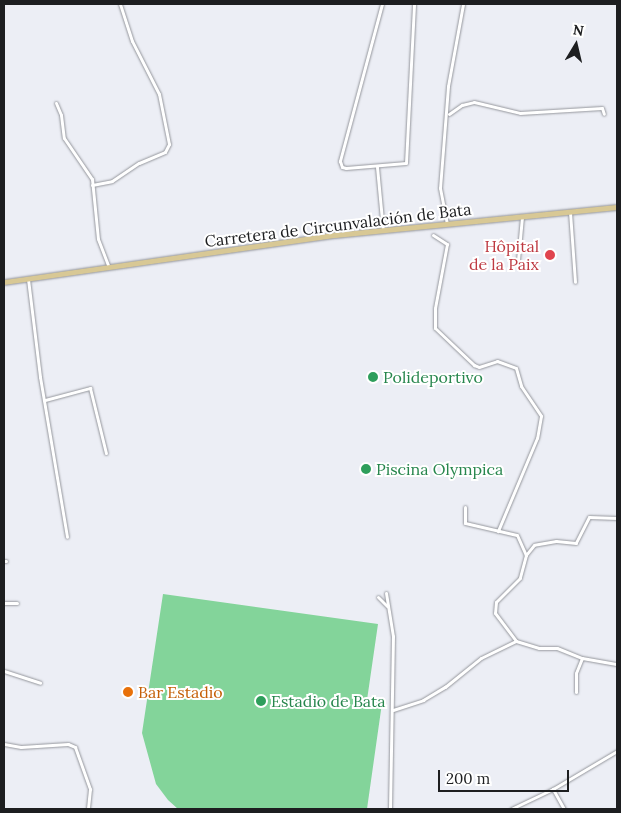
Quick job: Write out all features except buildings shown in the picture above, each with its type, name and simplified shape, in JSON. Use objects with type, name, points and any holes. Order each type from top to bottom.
[{"type":"main road","name":"Carretera de Circunvalación de Bata","points":[[4,282],[383,230],[617,207]]},
{"type":"street","points":[[92,185],[112,181],[139,163],[165,152],[169,144],[159,94],[132,41],[120,4]]},
{"type":"street","points":[[382,4],[340,161],[342,167],[346,168],[377,167],[406,163],[414,4]]},
{"type":"street","points":[[447,225],[440,188],[448,114],[449,77],[463,4]]},
{"type":"street","points":[[448,114],[462,105],[474,102],[520,113],[602,108],[604,114]]},
{"type":"street","points":[[56,103],[62,115],[64,138],[92,179],[98,240],[109,268]]},
{"type":"street","points":[[377,167],[383,230]]},
{"type":"street","points":[[570,212],[575,282]]},
{"type":"street","points":[[518,260],[522,217]]},
{"type":"street","points":[[433,235],[447,244],[434,308],[434,328],[474,365],[479,366],[497,361],[516,368],[522,386],[541,416],[537,438],[498,531]]},
{"type":"street","points":[[28,279],[67,537]]},
{"type":"street","points":[[45,400],[90,388],[106,453]]},
{"type":"street","points":[[465,507],[465,523],[518,536],[526,555]]},
{"type":"street","points":[[617,518],[589,518],[576,543],[556,541],[550,545],[536,544],[526,555],[520,578],[495,607],[497,619],[516,641],[539,648],[557,648],[582,658],[617,664]]},
{"type":"street","points":[[386,593],[393,636],[390,809]]},
{"type":"street","points":[[378,597],[387,607]]},
{"type":"street","points":[[4,603],[17,603]]},
{"type":"street","points":[[393,710],[423,700],[446,687],[481,658],[516,641]]},
{"type":"street","points":[[576,692],[577,667],[582,658]]},
{"type":"street","points":[[4,671],[40,684]]},
{"type":"street","points":[[4,744],[68,744],[75,747],[90,789],[88,809]]},
{"type":"street","points":[[511,809],[553,789],[617,751]]},
{"type":"street","points":[[553,789],[564,809]]},
{"type":"green space","name":"Estadio de Bata","points":[[163,594],[378,624],[367,700],[382,703],[367,809],[178,809],[168,800],[156,784],[142,733]]},
{"type":"place","name":"Hôpital de la Paix","points":[[550,255]]},
{"type":"place","name":"Polideportivo","points":[[373,377]]},
{"type":"place","name":"Piscina Olympica","points":[[366,469]]},
{"type":"place","name":"Bar Estadio","points":[[128,692]]},
{"type":"place","name":"Estadio de Bata","points":[[261,701]]}]
